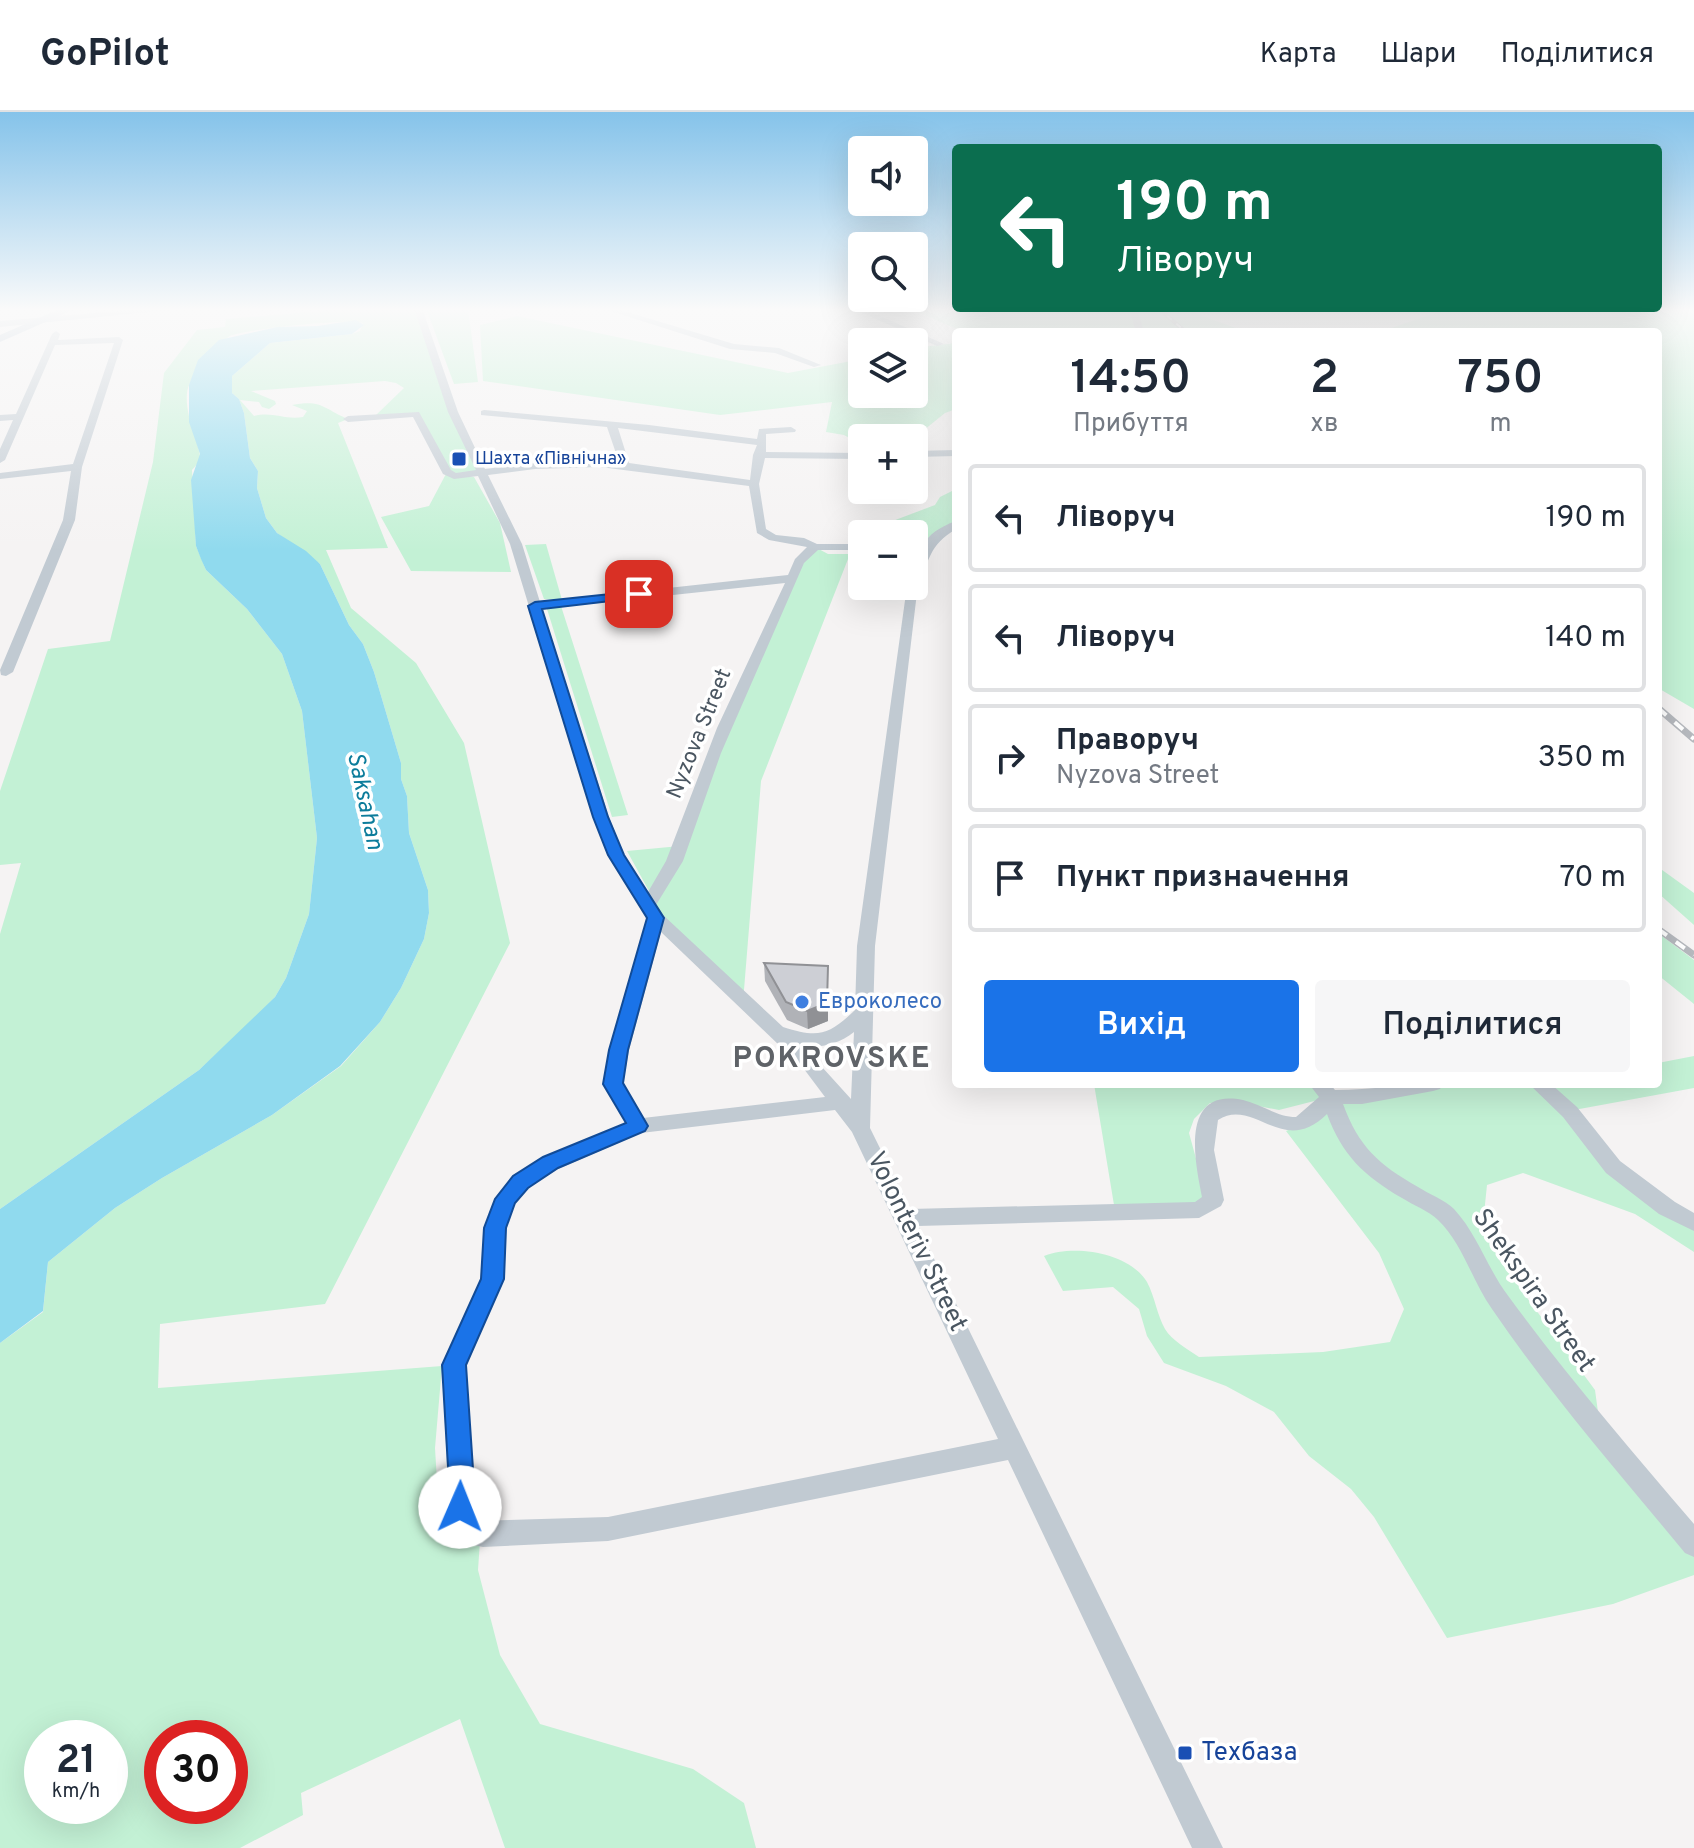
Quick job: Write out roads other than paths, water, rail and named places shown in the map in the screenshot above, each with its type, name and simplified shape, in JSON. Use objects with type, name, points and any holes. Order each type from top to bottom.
[{"type":"street","points":[[2,453],[32,389]]},
{"type":"street","points":[[6,672],[69,520],[77,467],[103,389]]},
{"type":"street","points":[[445,389],[453,412],[516,544],[601,817],[616,855],[651,912],[811,1064],[860,1128]]},
{"type":"street","points":[[348,419],[402,412],[416,414],[450,475],[549,466],[625,465],[754,484]]},
{"type":"street","points":[[484,413],[612,426],[760,449],[848,455]]},
{"type":"street","points":[[0,418],[21,416]]},
{"type":"street","points":[[612,426],[625,465]]},
{"type":"street","points":[[791,430],[763,431],[759,470],[754,484],[761,531],[773,538],[804,541],[815,547],[848,547]]},
{"type":"street","points":[[928,454],[952,453]]},
{"type":"street","points":[[0,476],[77,467]]},
{"type":"street","name":"Volonteriv Street","points":[[928,544],[952,526]]},
{"type":"street","name":"Nyzova Street","points":[[638,1126],[613,1084],[651,912],[673,864],[704,777],[801,555],[815,547]]},
{"type":"street","points":[[535,606],[793,578]]},
{"type":"street","name":"Volonteriv Street","points":[[912,600],[866,946],[861,1014],[860,1128],[1208,1848]]},
{"type":"street","points":[[0,640],[19,638]]},
{"type":"street","points":[[772,1029],[803,1040],[826,1040],[844,1033],[861,1014]]},
{"type":"street","points":[[905,1218],[1199,1210],[1213,1200],[1202,1137],[1205,1121],[1213,1111],[1233,1105],[1274,1121],[1295,1124],[1310,1118],[1325,1091],[1362,1097],[1411,1088]]},
{"type":"street","points":[[1543,1088],[1570,1112],[1613,1167],[1667,1208],[1694,1223]]},
{"type":"street","name":"Shekspira Street","points":[[1325,1091],[1346,1139],[1362,1158],[1395,1184],[1445,1213],[1464,1238],[1498,1300],[1577,1404],[1694,1544]]},
{"type":"street","points":[[843,1102],[638,1126],[551,1163],[521,1182],[506,1199],[495,1228],[492,1279],[454,1365],[461,1484],[458,1531],[483,1535],[608,1529],[1015,1447]]},
{"type":"water","name":"Saksahan","points":[[189,389],[232,389],[244,413],[250,458],[258,471],[257,488],[266,518],[277,533],[320,564],[349,625],[363,644],[401,763],[409,833],[428,890],[429,913],[424,939],[401,988],[380,1022],[340,1066],[272,1115],[115,1208],[48,1262],[43,1311],[0,1343],[0,1209],[199,1070],[275,997],[286,978],[309,914],[317,838],[302,711],[282,654],[247,609],[206,570],[196,546],[191,480],[200,454],[189,422]]},
{"type":"railway","points":[[1662,711],[1694,739]]},
{"type":"railway","points":[[1662,932],[1694,955]]},
{"type":"place","name":"Шахта «Північна»","points":[[459,459]]},
{"type":"place","name":"Евроколесо","points":[[802,1002]]},
{"type":"place","name":"Техбаза","points":[[1185,1753]]},
{"type":"district","name":"POKROVSKE","points":[[832,1059]]}]
